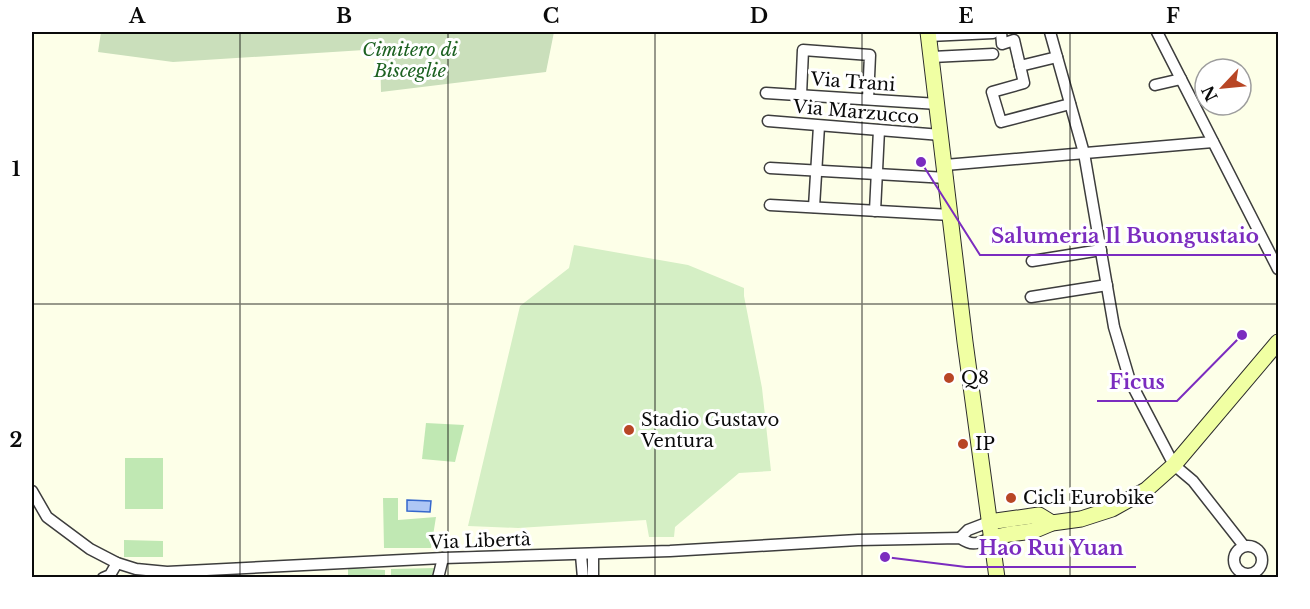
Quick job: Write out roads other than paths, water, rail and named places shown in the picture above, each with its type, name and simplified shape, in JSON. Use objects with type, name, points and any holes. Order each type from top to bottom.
[{"type":"street","points":[[997,578],[965,342],[929,34],[997,32],[1002,44],[1014,40],[1024,83],[992,92],[1001,122],[1070,104]]},
{"type":"street","points":[[1050,32],[1084,153],[1114,327],[1130,381],[1174,465],[1193,481],[1244,546]]},
{"type":"street","points":[[1157,32],[1278,269]]},
{"type":"street","points":[[801,95],[803,50],[870,55],[868,99]]},
{"type":"street","points":[[932,57],[993,54]]},
{"type":"street","points":[[1020,66],[1057,57]]},
{"type":"street","points":[[1155,85],[1181,79]]},
{"type":"street","name":"Via Trani","points":[[766,93],[938,104]]},
{"type":"street","name":"Via Marzucco","points":[[768,121],[941,135]]},
{"type":"street","points":[[814,207],[819,126]]},
{"type":"street","points":[[875,211],[879,130]]},
{"type":"street","points":[[770,168],[877,174],[946,171],[1084,153],[1213,142]]},
{"type":"street","points":[[770,205],[951,215]]},
{"type":"street","points":[[1032,261],[1101,250]]},
{"type":"street","points":[[1031,297],[1107,285]]},
{"type":"street","points":[[992,537],[1033,531],[1052,523],[1081,519],[1112,509],[1146,490],[1174,465],[1277,345]]},
{"type":"street","name":"Via Libertà","points":[[32,491],[47,517],[90,549],[117,563],[136,569],[168,572],[443,558],[587,555],[858,540],[960,538],[975,544],[992,537]]},
{"type":"street","points":[[989,522],[1039,515],[1052,523]]},
{"type":"street","name":"Via Libertà","points":[[960,538],[968,530],[989,522]]},
{"type":"street","points":[[583,578],[587,555]]},
{"type":"street","points":[[587,555],[593,578]]},
{"type":"street","points":[[438,578],[443,558]]},
{"type":"street","points":[[103,578],[110,575],[117,563]]},
{"type":"water","points":[[407,500],[431,501],[430,512],[407,511]]},
{"type":"place","name":"Salumeria Il Buongustaio","points":[[921,162]]},
{"type":"place","name":"Ficus","points":[[1242,335]]},
{"type":"place","name":"Q8","points":[[949,378]]},
{"type":"place","name":"Stadio Gustavo Ventura","points":[[629,430]]},
{"type":"place","name":"IP","points":[[963,444]]},
{"type":"place","name":"Cicli Eurobike","points":[[1011,498]]},
{"type":"place","name":"Hao Rui Yuan","points":[[885,557]]},
{"type":"park label","name":"Cimitero di Bisceglie","points":[[410,60]]}]
